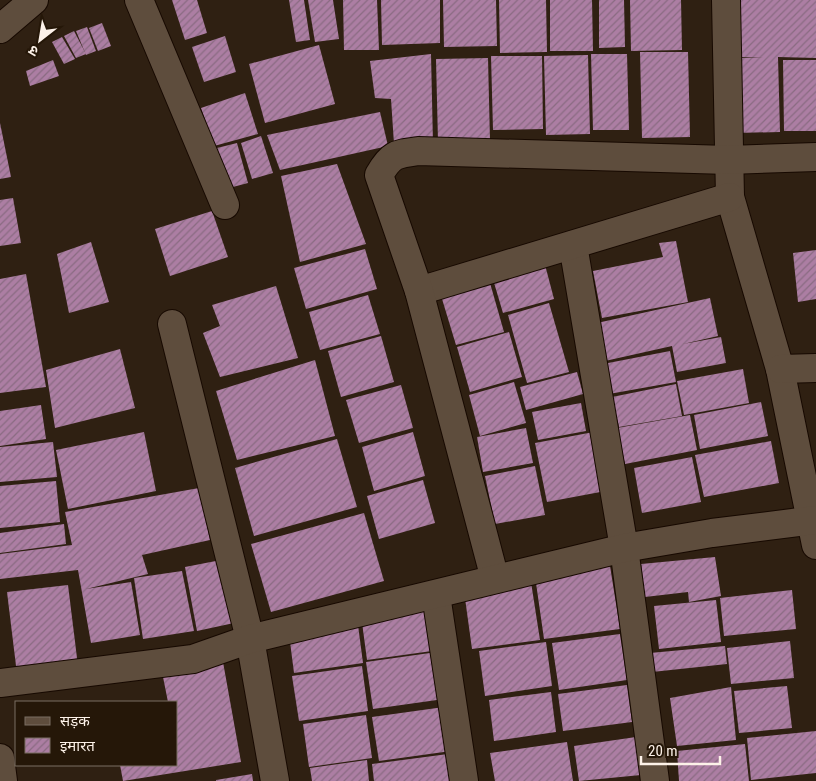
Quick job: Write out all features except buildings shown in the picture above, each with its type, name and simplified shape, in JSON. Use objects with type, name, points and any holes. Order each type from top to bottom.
[{"type":"street","points":[[0,29],[34,0]]},
{"type":"street","points":[[139,0],[225,205]]},
{"type":"street","points":[[0,683],[193,659],[250,639],[624,548],[712,533],[815,528],[780,369],[730,197],[726,0]]},
{"type":"street","points":[[495,579],[419,292],[379,175],[387,161],[397,154],[418,151],[728,160],[816,157]]},
{"type":"street","points":[[419,292],[730,197]]},
{"type":"street","points":[[573,245],[624,548],[655,781]]},
{"type":"street","points":[[172,324],[250,639],[275,781]]},
{"type":"street","points":[[780,369],[816,368]]},
{"type":"street","points":[[436,595],[464,781]]},
{"type":"street","points":[[0,758],[3,781]]}]
